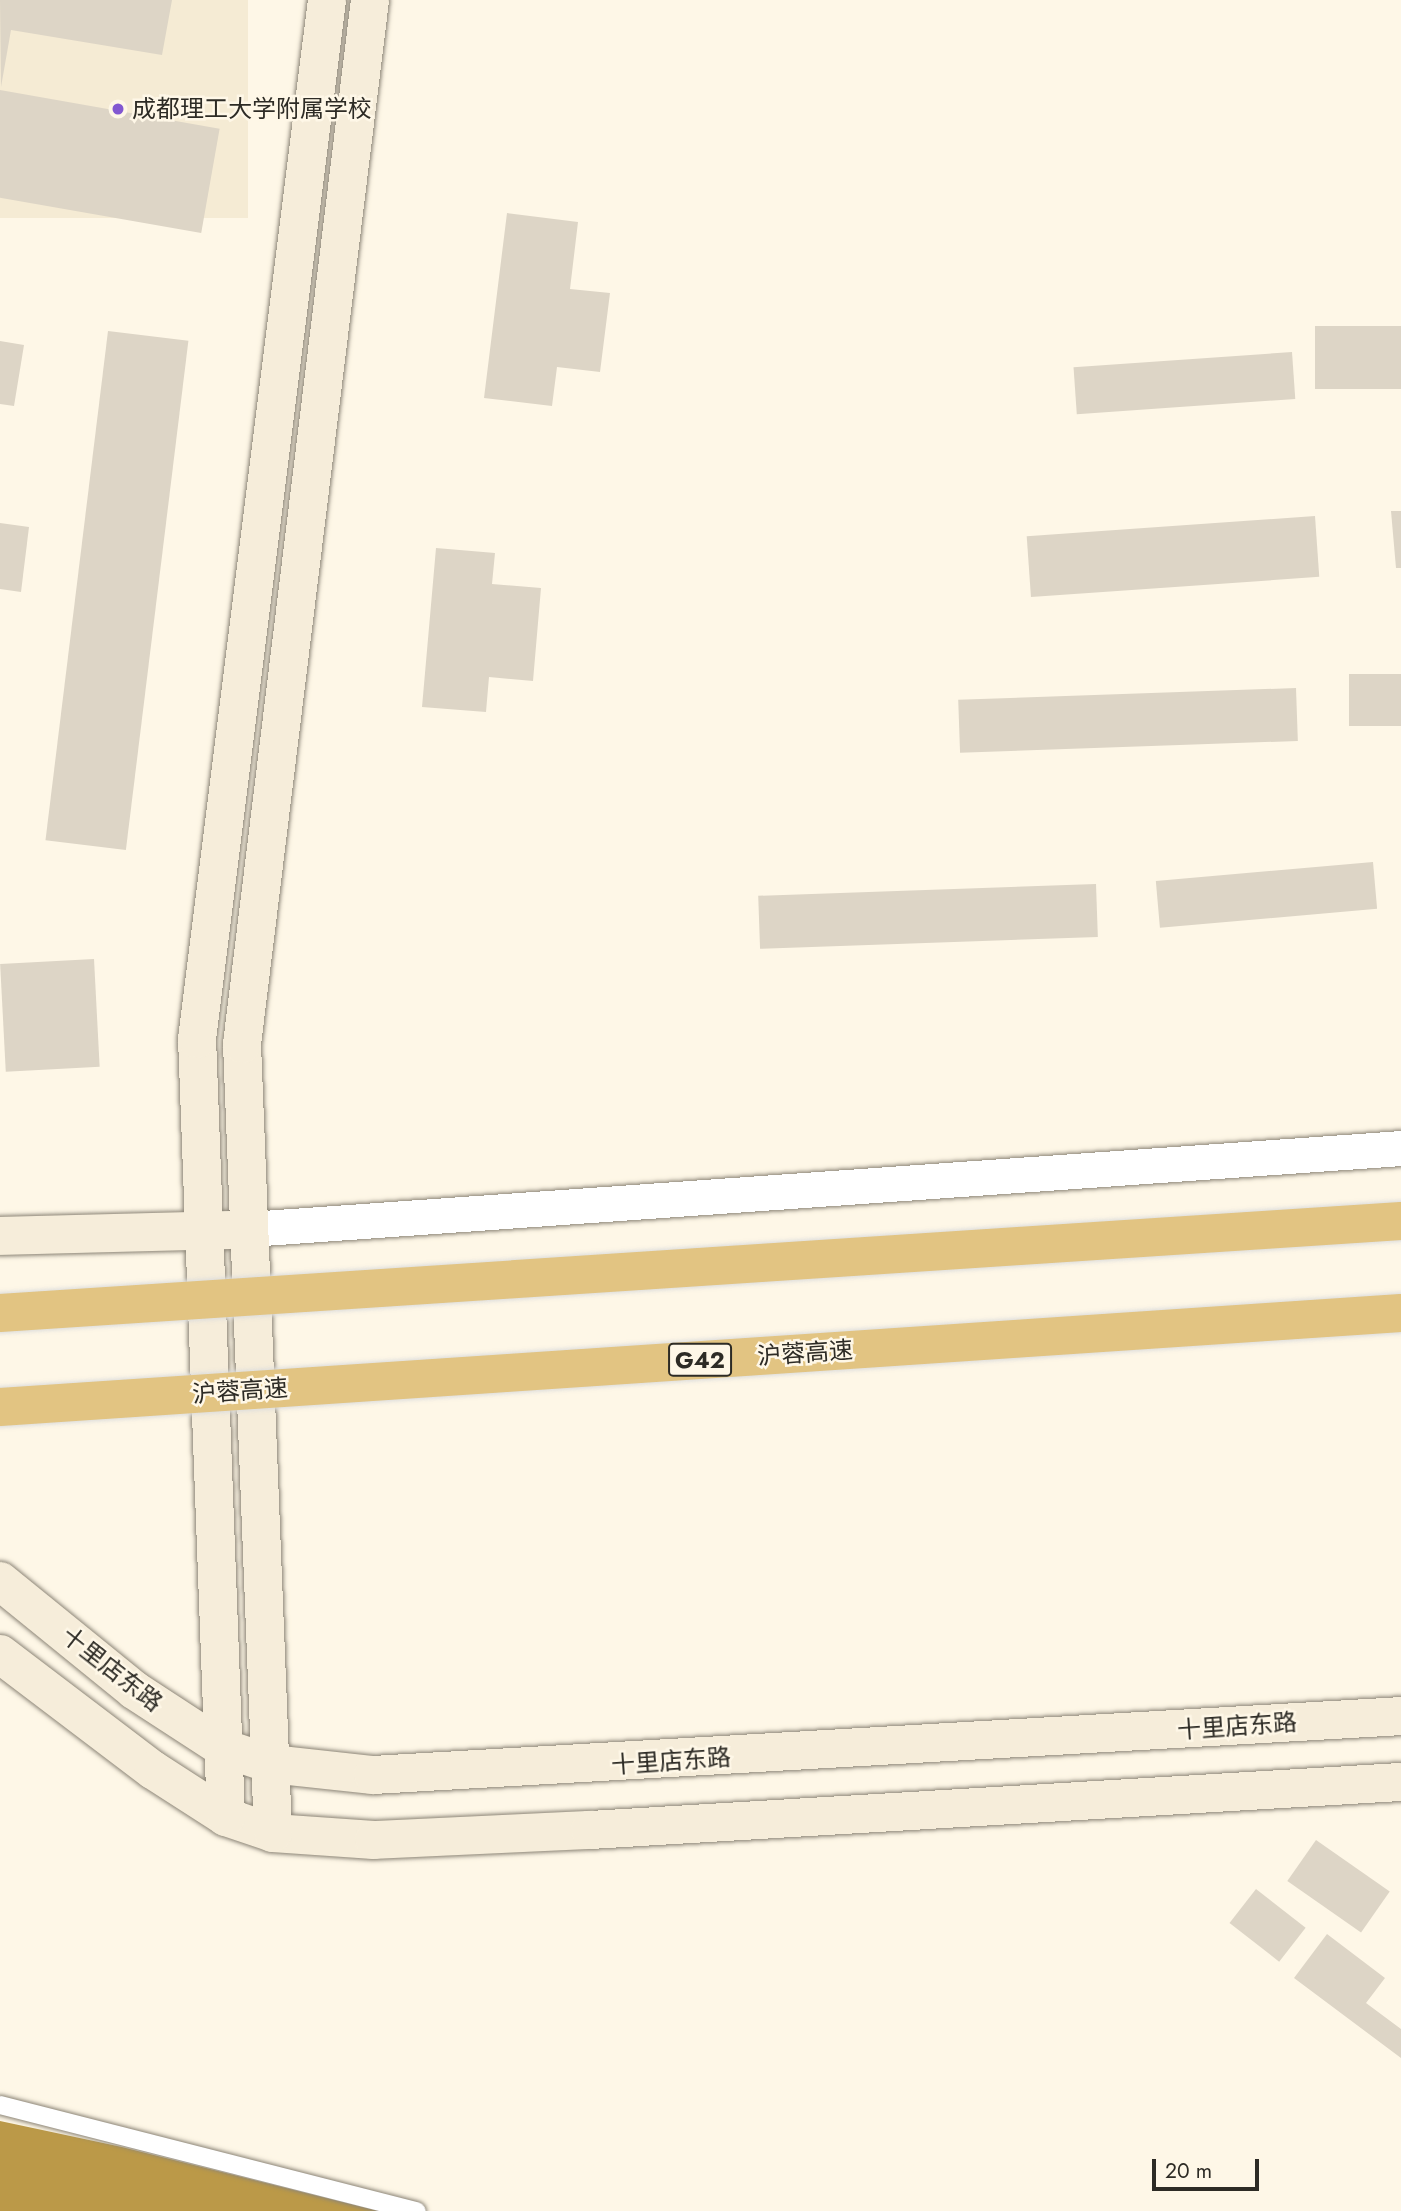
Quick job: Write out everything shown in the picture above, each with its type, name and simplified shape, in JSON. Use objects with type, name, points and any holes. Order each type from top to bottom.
[{"type":"highway","points":[[0,1313],[1401,1220]]},
{"type":"highway","name":"沪蓉高速","points":[[0,1407],[1401,1313]]},
{"type":"street","points":[[226,1817],[197,1039],[327,0]]},
{"type":"street","points":[[273,1833],[242,1044],[370,0]]},
{"type":"street","points":[[0,1236],[203,1232],[1401,1148]]},
{"type":"street","name":"十里店东路","points":[[0,1581],[134,1690],[223,1748],[271,1764],[373,1775],[589,1766],[1401,1716]]},
{"type":"street","points":[[0,1654],[226,1817],[273,1833],[374,1840],[590,1830],[1401,1782]]},
{"type":"lane","points":[[0,2105],[417,2211]]},
{"type":"shaded area","name":"成都理工大学附属学校","points":[[0,0],[248,0],[248,218],[0,218]]},
{"type":"shaded area","points":[[0,2121],[122,2147],[378,2211],[0,2211]]},
{"type":"building","points":[[0,0],[172,0],[162,55],[11,30],[1,87]]},
{"type":"building","points":[[0,90],[220,129],[201,233],[0,198]]},
{"type":"building","points":[[507,213],[578,222],[570,289],[610,293],[600,372],[557,367],[552,406],[484,398]]},
{"type":"building","points":[[1315,326],[1401,326],[1401,389],[1315,389]]},
{"type":"building","points":[[108,331],[188,341],[126,850],[45,840]]},
{"type":"building","points":[[0,341],[24,345],[14,406],[0,404]]},
{"type":"building","points":[[1292,352],[1295,399],[1077,414],[1074,367]]},
{"type":"building","points":[[1391,511],[1401,511],[1401,568],[1396,568]]},
{"type":"building","points":[[1315,516],[1319,577],[1031,597],[1027,536]]},
{"type":"building","points":[[0,523],[29,527],[21,592],[0,589]]},
{"type":"building","points":[[436,548],[495,553],[492,584],[541,588],[533,681],[489,677],[486,712],[422,707]]},
{"type":"building","points":[[1349,674],[1401,674],[1401,726],[1349,726]]},
{"type":"building","points":[[1296,688],[1298,741],[960,753],[958,700]]},
{"type":"building","points":[[1373,862],[1377,909],[1160,928],[1156,881]]},
{"type":"building","points":[[1096,884],[1098,937],[760,949],[758,896]]},
{"type":"building","points":[[94,959],[100,1067],[6,1072],[0,964]]},
{"type":"building","points":[[1316,1840],[1390,1892],[1361,1933],[1287,1881]]},
{"type":"building","points":[[1256,1889],[1306,1928],[1279,1962],[1230,1923]]},
{"type":"building","points":[[1327,1934],[1385,1978],[1366,2003],[1401,2029],[1401,2058],[1294,1978]]},
{"type":"place","name":"成都理工大学附属学校","points":[[118,109]]}]
